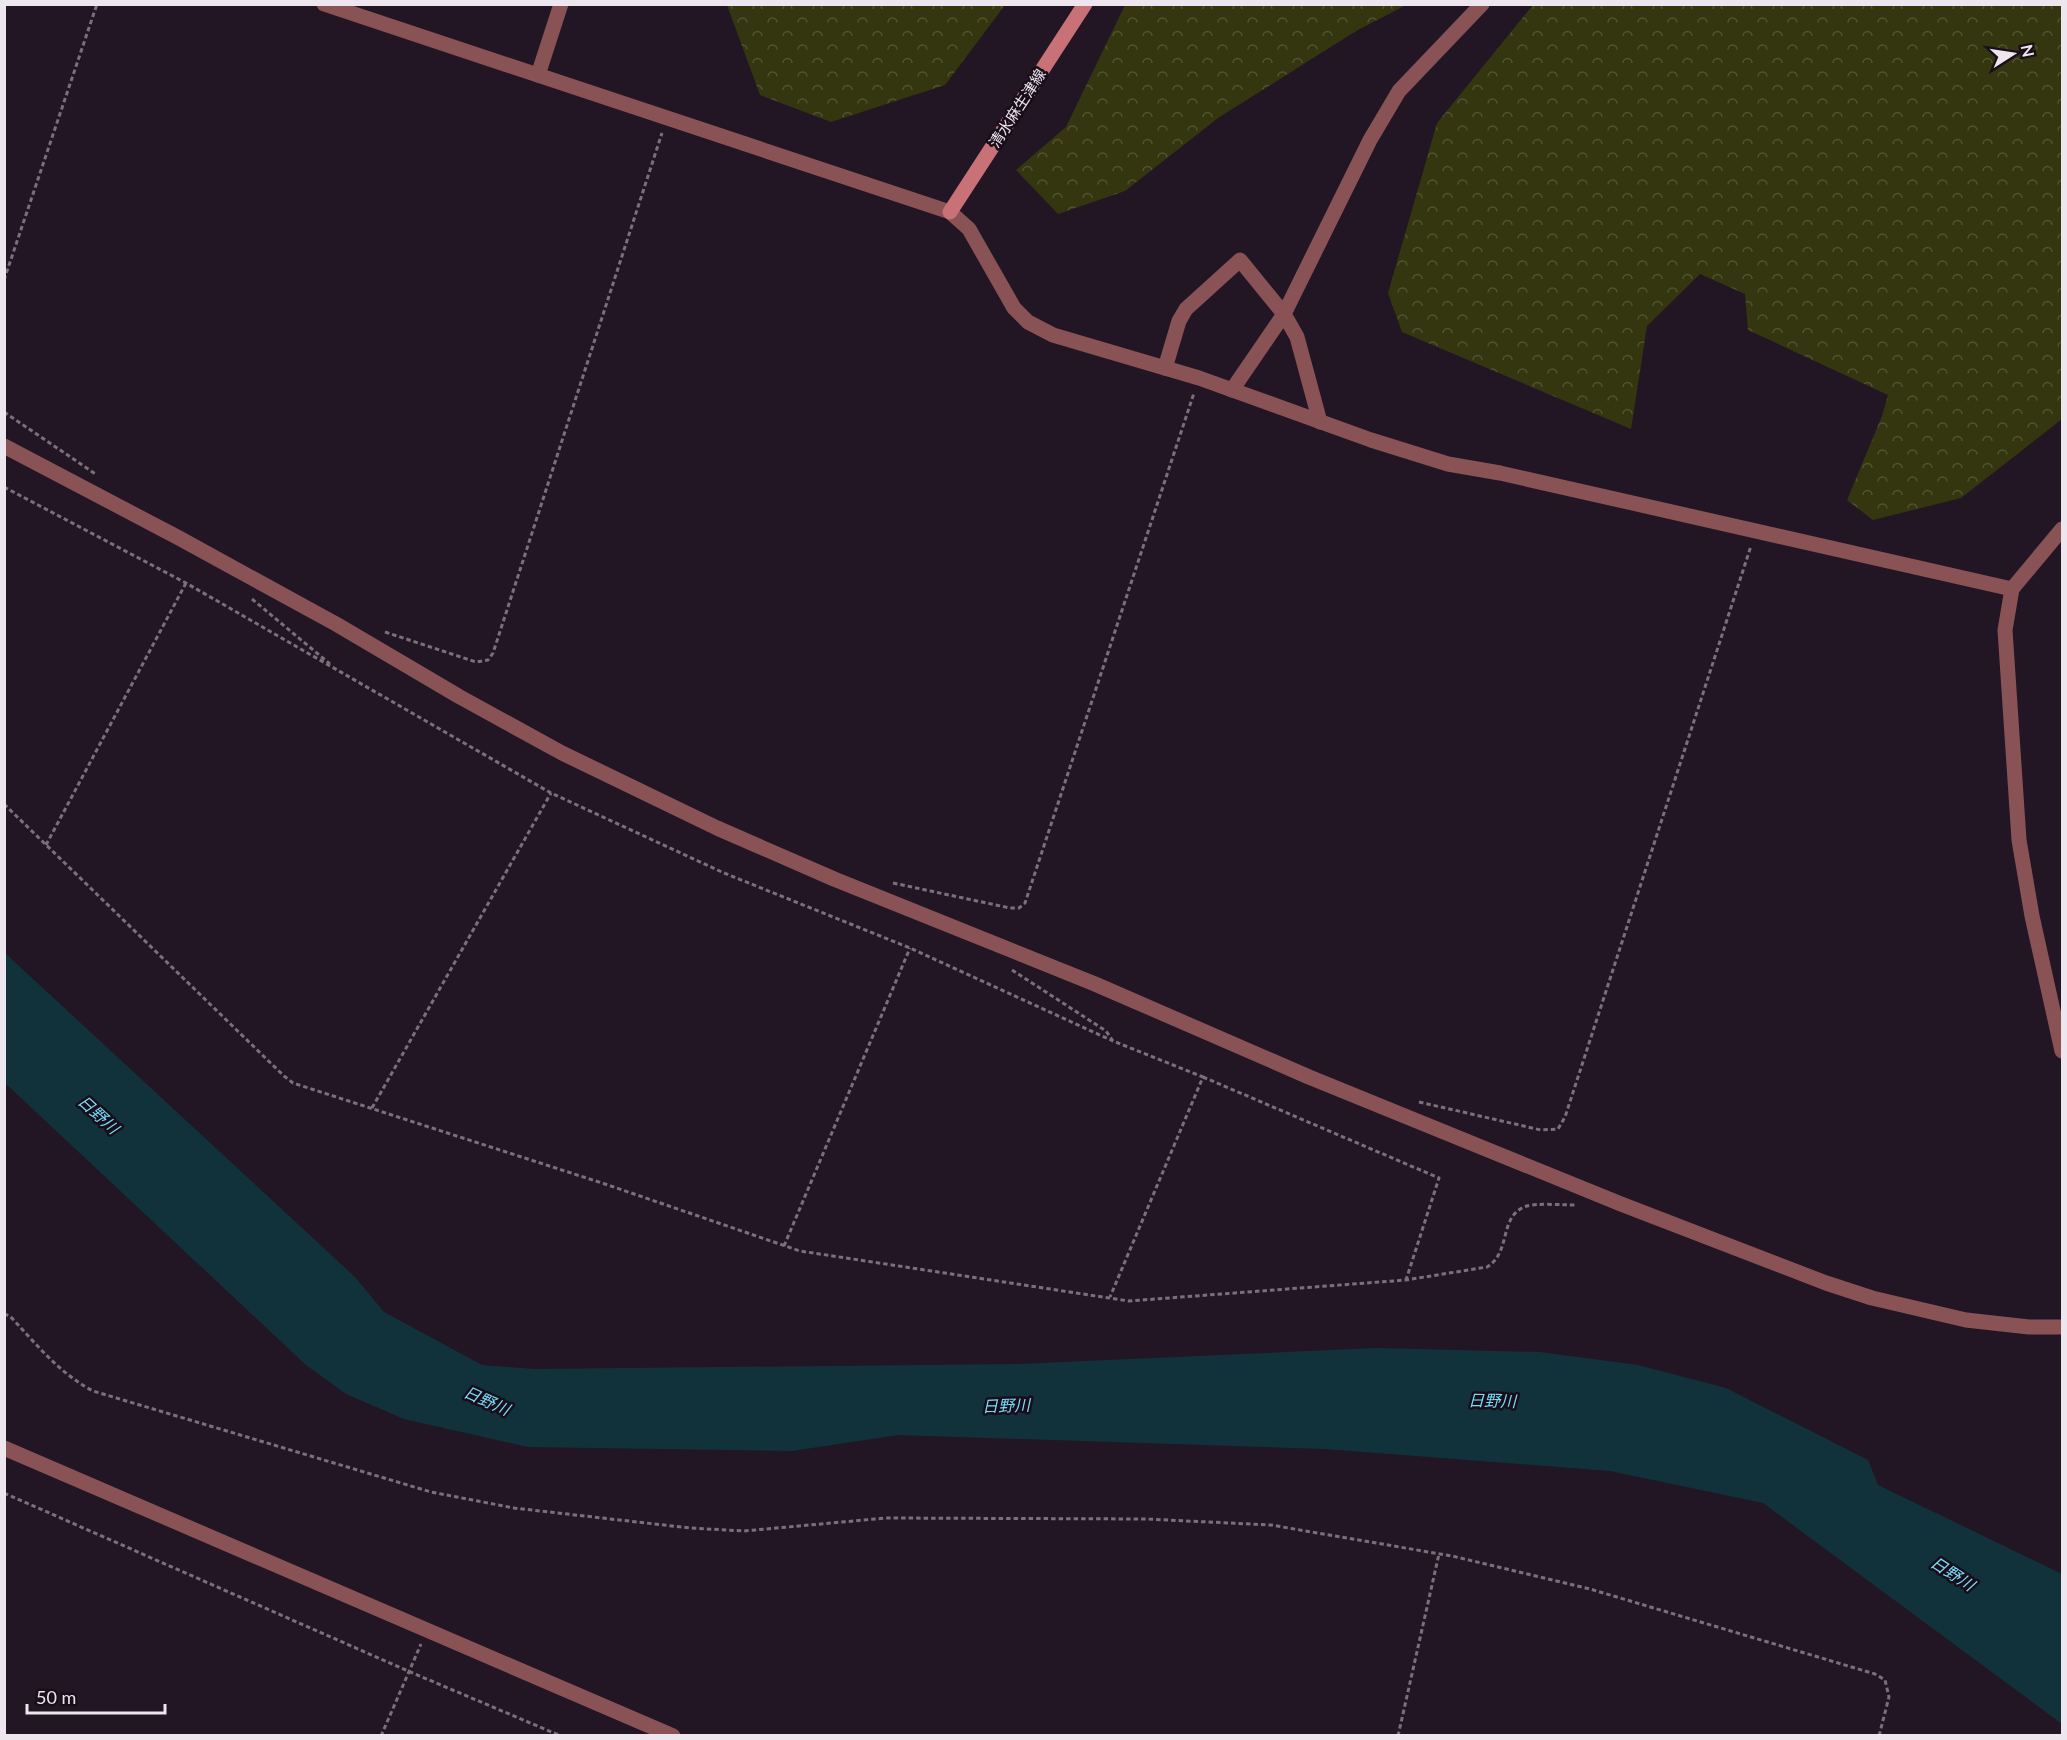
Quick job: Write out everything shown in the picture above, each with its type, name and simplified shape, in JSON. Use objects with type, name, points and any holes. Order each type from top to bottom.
[{"type":"main road","name":"清水麻生津線","points":[[950,212],[1085,4]]},
{"type":"street","points":[[324,4],[950,212],[969,229],[1014,308],[1028,322],[1053,335],[1199,378],[1320,422],[1448,464],[1500,473],[2012,588]]},
{"type":"street","points":[[538,75],[561,4]]},
{"type":"street","points":[[1232,390],[1284,314],[1370,140],[1399,91],[1482,4]]},
{"type":"street","points":[[1165,368],[1179,321],[1186,309],[1240,260],[1284,314],[1297,337],[1320,422]]},
{"type":"street","points":[[4,446],[336,624],[460,697],[562,753],[717,828],[834,879],[1095,984],[1309,1077],[1621,1204],[1826,1283],[1872,1298],[1966,1320],[2029,1327],[2062,1327]]},
{"type":"street","points":[[2062,530],[2012,588],[2005,630],[2019,840],[2032,916],[2062,1051]]},
{"type":"street","points":[[4,1448],[674,1736]]},
{"type":"path","points":[[4,280],[97,4]]},
{"type":"path","points":[[378,630],[476,662],[488,660],[493,653],[668,117]]},
{"type":"path","points":[[891,883],[1010,908],[1019,908],[1025,903],[1199,378]]},
{"type":"path","points":[[4,487],[186,583],[551,793],[724,873],[910,948],[1113,1041],[1439,1178],[1406,1280]]},
{"type":"path","points":[[1413,1101],[1541,1130],[1558,1129],[1565,1117],[1756,530]]},
{"type":"path","points":[[46,845],[186,583]]},
{"type":"path","points":[[246,593],[336,669]]},
{"type":"path","points":[[372,1108],[551,793]]},
{"type":"path","points":[[4,804],[284,1076],[294,1083],[605,1184],[800,1251],[1129,1301],[1406,1280],[1487,1268],[1496,1262],[1502,1252],[1507,1226],[1514,1214],[1527,1206],[1586,1204]]},
{"type":"path","points":[[784,1246],[910,948]]},
{"type":"path","points":[[1006,966],[1106,1031],[1113,1041]]},
{"type":"path","points":[[1110,1297],[1203,1077]]},
{"type":"path","points":[[4,1314],[10,1316],[59,1369],[74,1381],[93,1391],[431,1492],[514,1508],[690,1528],[744,1531],[886,1518],[1146,1519],[1271,1525],[1439,1554],[1590,1589],[1875,1674],[1885,1680],[1889,1697],[1879,1736]]},
{"type":"path","points":[[4,1493],[561,1736]]},
{"type":"path","points":[[1398,1736],[1439,1554]]},
{"type":"path","points":[[381,1736],[427,1631]]},
{"type":"green space","points":[[727,4],[1005,5],[945,85],[831,122],[760,95]]},
{"type":"green space","points":[[1125,4],[1406,5],[1356,31],[1218,118],[1125,191],[1058,214],[1016,170],[1066,127]]},
{"type":"green space","points":[[1533,5],[2062,5],[2062,419],[1961,498],[1873,520],[1847,500],[1882,416],[1888,395],[1748,330],[1745,294],[1700,274],[1647,326],[1631,429],[1402,332],[1388,293],[1437,123]]},
{"type":"water","name":"日野川","points":[[5,953],[355,1277],[384,1312],[482,1365],[534,1369],[1018,1364],[1376,1348],[1540,1352],[1638,1365],[1726,1388],[1868,1460],[1878,1485],[2062,1574],[2062,1724],[1763,1503],[1610,1471],[1325,1449],[898,1435],[792,1451],[528,1447],[404,1419],[346,1394],[306,1365],[5,1083]]}]
